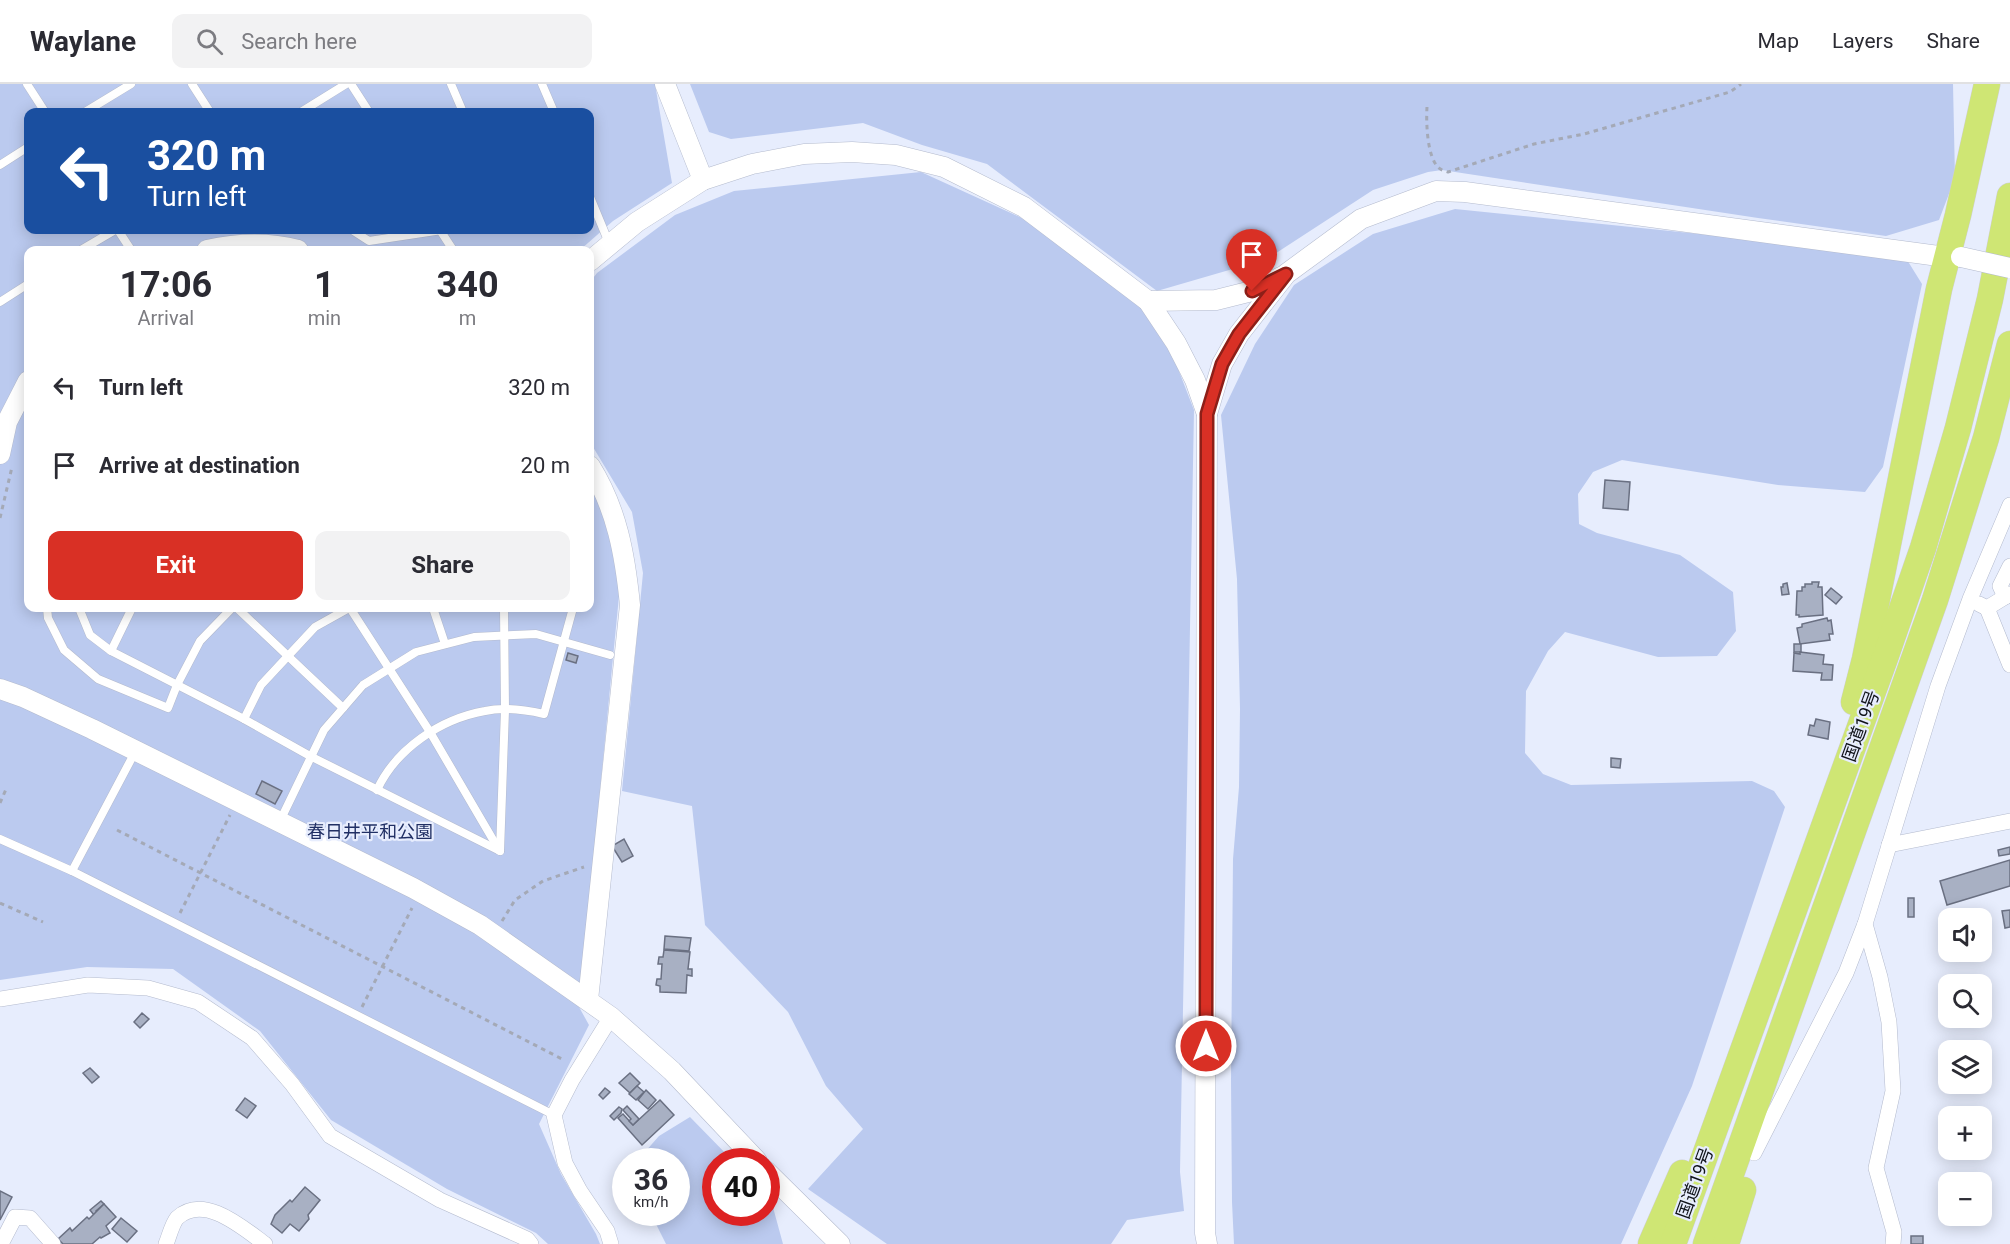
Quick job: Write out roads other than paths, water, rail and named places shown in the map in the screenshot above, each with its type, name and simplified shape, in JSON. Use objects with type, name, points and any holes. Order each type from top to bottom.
[{"type":"highway","points":[[1852,750],[1850,717],[1865,659],[1954,257],[1958,215],[1987,84]]},
{"type":"highway","name":"国道19号","points":[[1673,1244],[1923,548],[1958,428],[1990,299],[2010,196]]},
{"type":"highway","name":"国道19号","points":[[1706,1244],[1935,600],[1986,438],[2010,344]]},
{"type":"highway","points":[[1651,1244],[1703,1126],[1722,1107]]},
{"type":"highway","points":[[1726,1244],[1754,1153],[1753,1114]]},
{"type":"street","points":[[665,84],[703,180]]},
{"type":"street","points":[[594,257],[637,222],[703,180],[752,164],[804,154],[852,152],[896,155],[944,167],[1024,207],[1148,301],[1176,343],[1195,380],[1207,414]]},
{"type":"street","points":[[1148,301],[1216,300],[1252,291],[1286,274],[1361,219],[1436,191],[1465,192],[1954,257],[2010,268]]},
{"type":"street","points":[[225,246],[260,243],[276,246]]},
{"type":"street","points":[[1207,1244],[1205,1209],[1207,414],[1222,364],[1239,334],[1286,274]]},
{"type":"street","points":[[0,454],[4,419],[24,387]]},
{"type":"street","points":[[588,1000],[630,605],[626,562],[618,528],[609,502],[594,479]]},
{"type":"street","points":[[1754,1153],[1846,973],[1865,924],[1938,686],[1970,599],[2010,505]]},
{"type":"street","points":[[1987,608],[2008,596],[2000,586],[2010,566]]},
{"type":"street","points":[[1970,599],[1987,608],[2010,665]]},
{"type":"street","points":[[0,689],[33,701],[136,750],[413,888],[480,925],[611,1017],[672,1071],[745,1148]]},
{"type":"street","points":[[1889,845],[2010,821]]},
{"type":"street","points":[[1865,924],[1880,977],[1888,1022],[1893,1091],[1876,1168],[1894,1232],[1893,1244]]},
{"type":"street","points":[[0,999],[88,985],[148,988],[198,1002],[252,1038],[291,1084],[330,1136],[440,1200],[527,1239],[531,1244]]},
{"type":"street","points":[[611,1017],[572,1080],[554,1115],[565,1163],[607,1232],[611,1244]]},
{"type":"street","points":[[780,1185],[840,1244]]},
{"type":"street","points":[[166,1244],[177,1219],[196,1209],[214,1212],[234,1221],[265,1244]]},
{"type":"street","points":[[1,1244],[15,1217],[30,1218],[53,1244]]},
{"type":"lane","points":[[27,84],[42,108]]},
{"type":"lane","points":[[92,108],[131,84]]},
{"type":"lane","points":[[192,84],[207,108]]},
{"type":"lane","points":[[307,108],[346,84]]},
{"type":"lane","points":[[351,84],[366,108]]},
{"type":"lane","points":[[451,84],[461,108]]},
{"type":"lane","points":[[542,84],[552,108]]},
{"type":"lane","points":[[0,165],[24,150]]},
{"type":"lane","points":[[594,207],[609,244]]},
{"type":"lane","points":[[88,246],[109,234]]},
{"type":"lane","points":[[358,234],[369,241],[415,234]]},
{"type":"lane","points":[[0,302],[24,287]]},
{"type":"lane","points":[[47,612],[48,618],[64,650],[98,679],[168,708],[200,641],[228,612]]},
{"type":"lane","points":[[81,612],[90,635],[111,651],[244,719],[310,756],[500,851]]},
{"type":"lane","points":[[111,651],[130,612]]},
{"type":"lane","points":[[241,612],[343,708]]},
{"type":"lane","points":[[244,719],[261,685],[315,627],[342,612]]},
{"type":"lane","points":[[352,612],[391,669],[500,851]]},
{"type":"lane","points":[[435,612],[445,644]]},
{"type":"lane","points":[[500,851],[505,710],[504,612]]},
{"type":"lane","points":[[377,790],[384,774],[413,744],[450,721],[486,710],[526,710],[544,714],[572,612]]},
{"type":"lane","points":[[280,822],[324,730],[363,686],[416,652],[474,637],[536,634],[610,655]]},
{"type":"lane","points":[[72,871],[136,750]]},
{"type":"lane","points":[[0,839],[72,871],[554,1115]]},
{"type":"park label","name":"春日井平和公園","points":[[370,832]]}]
